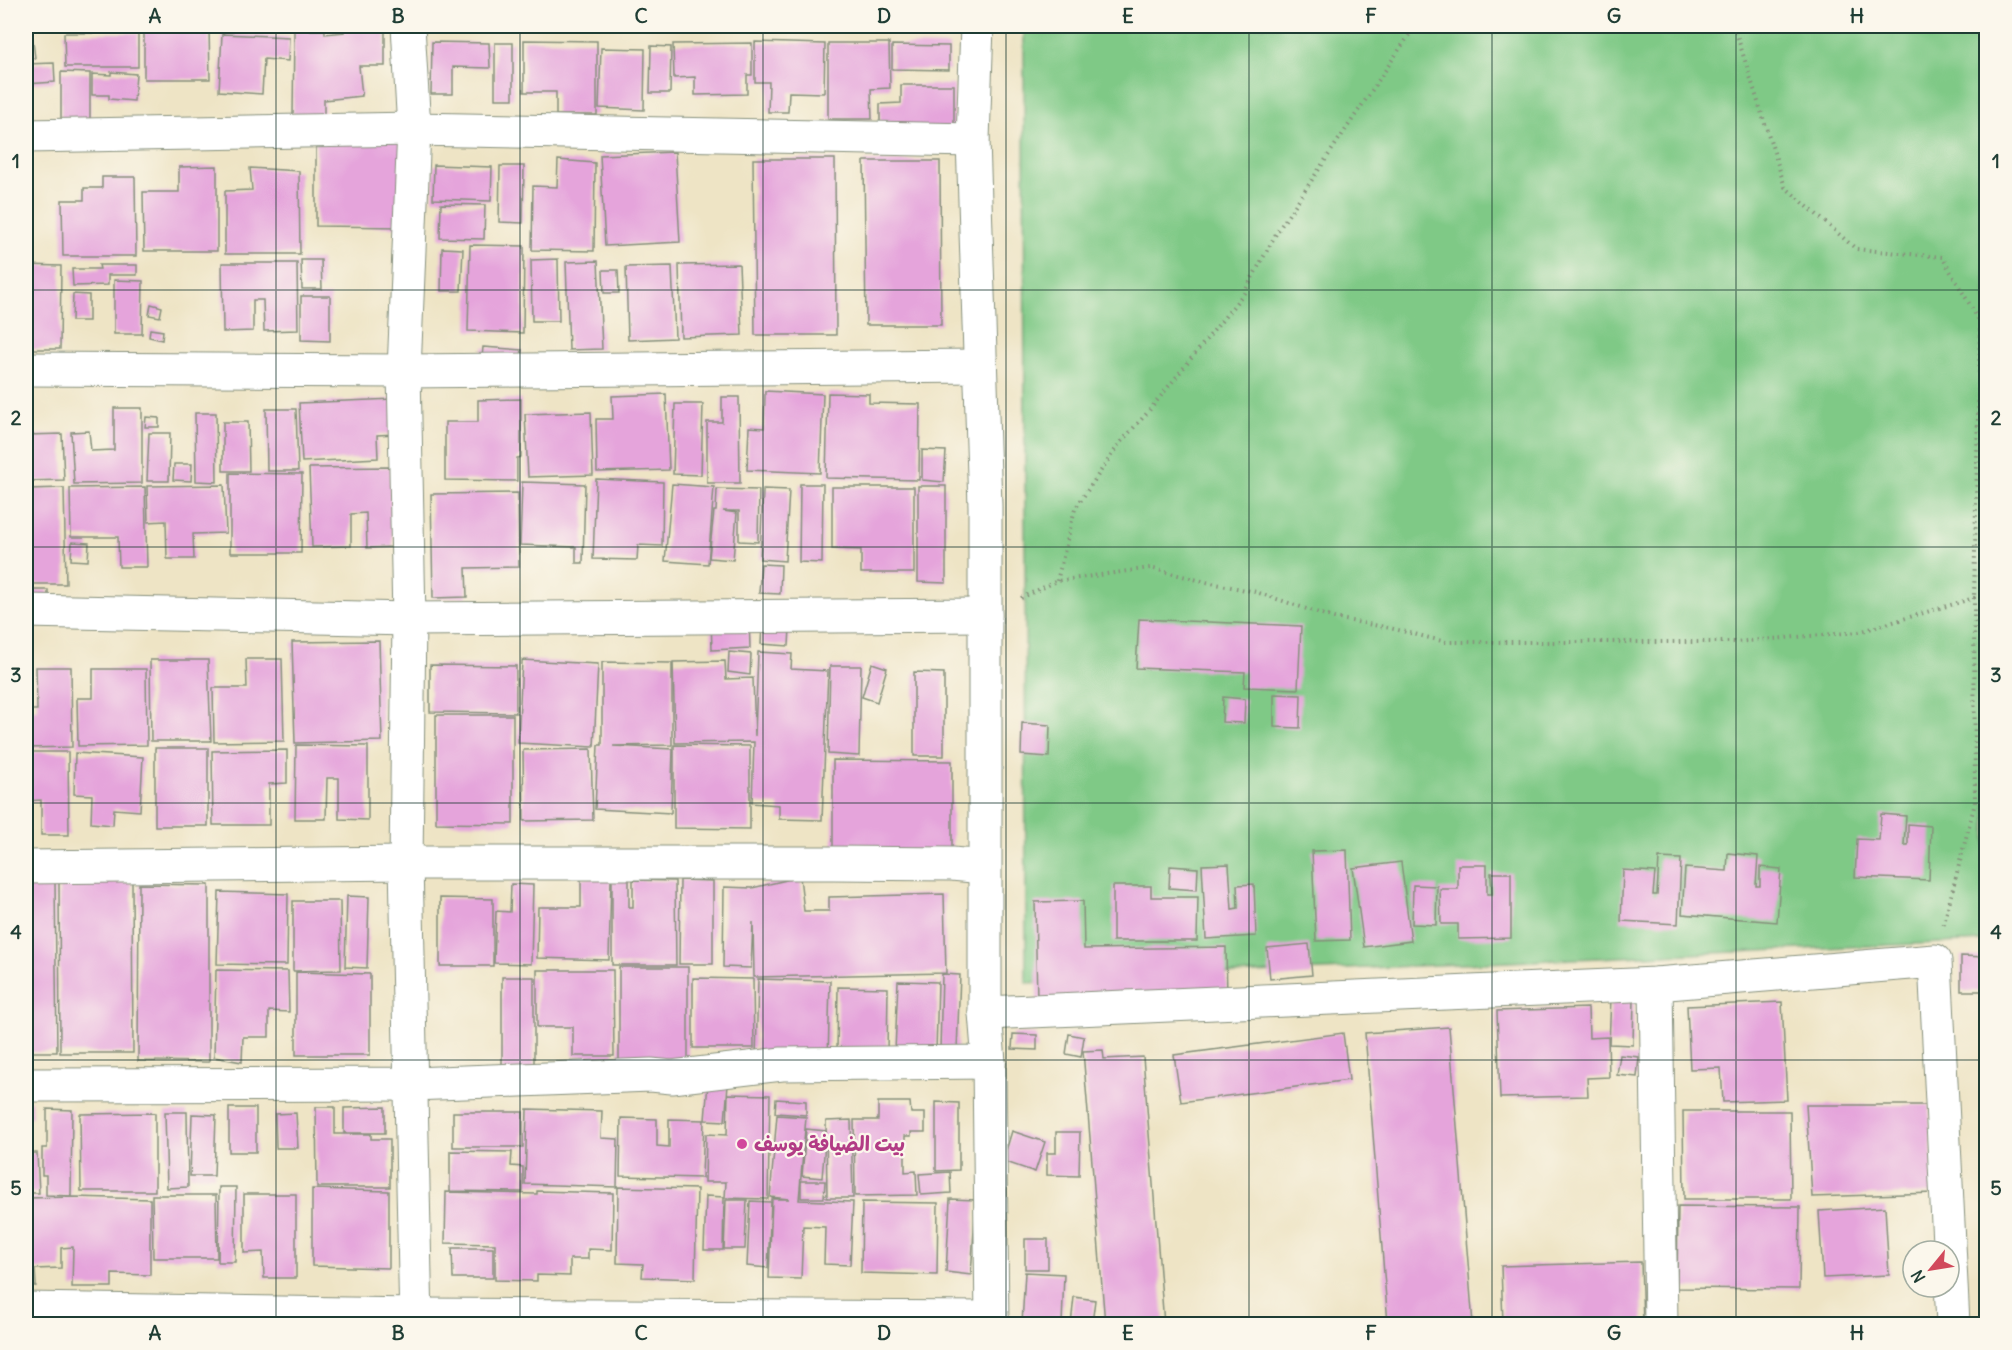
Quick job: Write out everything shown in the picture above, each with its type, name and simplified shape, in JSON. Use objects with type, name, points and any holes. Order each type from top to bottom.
[{"type":"street","points":[[408,26],[414,129],[404,371],[409,619],[406,863],[416,1320]]},
{"type":"street","points":[[26,1309],[416,1320],[992,1321],[989,1062],[985,1013],[984,506],[973,140],[977,26]]},
{"type":"street","points":[[26,136],[414,129],[973,140]]},
{"type":"street","points":[[26,369],[404,371],[979,366]]},
{"type":"street","points":[[26,610],[409,619],[985,615]]},
{"type":"street","points":[[26,867],[406,863],[940,864],[984,867]]},
{"type":"street","points":[[985,1013],[1656,984],[1935,961],[1953,1324]]},
{"type":"street","points":[[1656,984],[1661,1324]]},
{"type":"street","points":[[26,1085],[412,1084],[651,1075],[672,1077],[782,1064],[989,1062]]},
{"type":"path","points":[[1057,581],[1075,509],[1119,444],[1148,412],[1244,293],[1277,232],[1415,26]]},
{"type":"path","points":[[1734,26],[1785,187],[1856,249],[1941,257],[1980,322],[1974,597],[1975,803],[1935,961]]},
{"type":"path","points":[[985,615],[1057,581],[1150,568],[1256,592],[1334,618],[1390,628],[1446,642],[1735,642],[1858,632],[1974,597]]},
{"type":"green space","points":[[1024,26],[1986,26],[1986,941],[1026,983]]},
{"type":"building","points":[[144,26],[209,26],[210,79],[144,79]]},
{"type":"building","points":[[343,27],[385,28],[385,66],[359,66],[362,96],[324,100],[324,116],[293,116],[294,30],[325,30],[325,34],[344,32]]},
{"type":"building","points":[[64,33],[138,33],[138,67],[65,67]]},
{"type":"building","points":[[32,34],[35,58],[26,59],[26,35]]},
{"type":"building","points":[[222,34],[289,37],[288,61],[264,59],[262,94],[219,91]]},
{"type":"building","points":[[524,40],[597,41],[597,115],[556,115],[556,92],[524,92]]},
{"type":"building","points":[[432,42],[489,43],[490,68],[453,67],[453,94],[431,94]]},
{"type":"building","points":[[755,42],[825,44],[824,93],[789,92],[788,112],[768,112],[769,82],[755,82]]},
{"type":"building","points":[[495,43],[513,43],[513,99],[495,99]]},
{"type":"building","points":[[752,43],[752,75],[747,75],[747,94],[695,95],[695,77],[674,78],[673,44]]},
{"type":"building","points":[[828,43],[889,43],[890,88],[871,89],[872,119],[828,119]]},
{"type":"building","points":[[892,45],[949,46],[949,70],[892,69]]},
{"type":"building","points":[[651,46],[671,47],[670,93],[650,93]]},
{"type":"building","points":[[601,48],[645,49],[644,110],[599,108]]},
{"type":"building","points":[[54,63],[55,82],[26,84],[26,64]]},
{"type":"building","points":[[61,72],[90,73],[90,119],[61,119]]},
{"type":"building","points":[[111,72],[136,74],[134,101],[109,99],[109,95],[92,95],[92,74],[111,75]]},
{"type":"building","points":[[901,85],[954,85],[954,128],[880,129],[880,104],[901,103]]},
{"type":"building","points":[[316,136],[402,136],[403,227],[316,226]]},
{"type":"building","points":[[675,152],[680,242],[605,246],[600,155]]},
{"type":"building","points":[[753,159],[835,159],[836,335],[755,335]]},
{"type":"building","points":[[558,160],[595,163],[594,251],[532,250],[533,186],[557,187]]},
{"type":"building","points":[[864,161],[940,161],[941,325],[866,325]]},
{"type":"building","points":[[434,165],[492,167],[491,201],[433,199]]},
{"type":"building","points":[[217,166],[217,251],[144,251],[143,192],[179,192],[179,167]]},
{"type":"building","points":[[500,166],[524,166],[523,223],[499,222]]},
{"type":"building","points":[[250,168],[299,171],[300,254],[225,254],[225,191],[252,190]]},
{"type":"building","points":[[102,177],[135,177],[136,256],[63,256],[62,200],[84,200],[84,188],[102,188]]},
{"type":"building","points":[[441,204],[485,205],[484,239],[440,238]]},
{"type":"building","points":[[470,245],[524,246],[523,333],[468,331]]},
{"type":"building","points":[[442,248],[463,249],[461,291],[441,291]]},
{"type":"building","points":[[558,259],[559,321],[532,321],[531,260]]},
{"type":"building","points":[[301,260],[321,260],[322,289],[302,289]]},
{"type":"building","points":[[598,261],[602,349],[569,350],[566,262]]},
{"type":"building","points":[[222,263],[297,263],[298,330],[264,331],[263,300],[253,300],[253,331],[223,332]]},
{"type":"building","points":[[739,264],[742,335],[681,337],[679,265]]},
{"type":"building","points":[[26,265],[61,266],[60,349],[26,349]]},
{"type":"building","points":[[99,265],[137,265],[137,275],[108,275],[108,285],[73,286],[72,269],[100,269]]},
{"type":"building","points":[[672,266],[675,338],[628,340],[626,267]]},
{"type":"building","points":[[603,270],[618,270],[619,293],[604,293]]},
{"type":"building","points":[[114,280],[143,281],[142,334],[114,334]]},
{"type":"building","points":[[73,294],[89,295],[89,321],[72,321]]},
{"type":"building","points":[[301,296],[330,296],[330,341],[301,340]]},
{"type":"building","points":[[151,304],[162,307],[160,317],[149,315]]},
{"type":"building","points":[[150,329],[163,331],[162,340],[149,337]]},
{"type":"building","points":[[483,347],[522,350],[520,361],[482,358]]},
{"type":"building","points":[[765,391],[823,394],[820,473],[747,470],[749,427],[764,428]]},
{"type":"building","points":[[828,393],[869,394],[869,403],[920,404],[919,480],[826,478]]},
{"type":"building","points":[[666,394],[669,470],[597,472],[596,419],[613,419],[612,396]]},
{"type":"building","points":[[722,397],[739,397],[740,483],[707,483],[707,422],[722,422]]},
{"type":"building","points":[[394,399],[396,434],[377,435],[378,458],[302,462],[299,403]]},
{"type":"building","points":[[521,399],[521,457],[517,458],[517,481],[445,480],[445,422],[478,422],[478,400]]},
{"type":"building","points":[[675,404],[703,404],[701,475],[673,474]]},
{"type":"building","points":[[114,408],[142,408],[142,483],[74,484],[71,432],[89,431],[91,451],[114,450]]},
{"type":"building","points":[[266,409],[296,409],[298,471],[267,471]]},
{"type":"building","points":[[591,412],[593,475],[528,477],[525,414]]},
{"type":"building","points":[[195,413],[216,413],[217,482],[196,481]]},
{"type":"building","points":[[146,417],[159,418],[159,427],[145,427]]},
{"type":"building","points":[[223,422],[248,422],[249,471],[223,471]]},
{"type":"building","points":[[149,433],[170,433],[169,481],[147,481]]},
{"type":"building","points":[[62,434],[64,480],[26,481],[26,435]]},
{"type":"building","points":[[922,450],[946,451],[944,482],[922,480]]},
{"type":"building","points":[[174,464],[192,464],[191,481],[173,480]]},
{"type":"building","points":[[390,467],[393,547],[367,548],[366,513],[351,514],[351,546],[312,547],[309,468]]},
{"type":"building","points":[[230,473],[302,474],[301,553],[230,553]]},
{"type":"building","points":[[596,479],[663,482],[662,546],[638,545],[637,560],[593,559]]},
{"type":"building","points":[[522,482],[585,484],[583,563],[576,563],[576,547],[520,545]]},
{"type":"building","points":[[672,484],[714,487],[708,564],[665,561]]},
{"type":"building","points":[[800,484],[823,484],[822,563],[799,562]]},
{"type":"building","points":[[224,485],[226,533],[193,534],[194,559],[167,559],[166,521],[148,522],[147,486]]},
{"type":"building","points":[[918,486],[946,486],[946,583],[918,582]]},
{"type":"building","points":[[145,487],[147,567],[119,567],[118,537],[71,537],[70,488]]},
{"type":"building","points":[[832,487],[914,487],[914,573],[861,573],[861,550],[832,549]]},
{"type":"building","points":[[64,488],[66,584],[26,584],[26,489]]},
{"type":"building","points":[[717,489],[759,490],[758,542],[739,541],[739,511],[723,511],[737,513],[733,560],[709,558]]},
{"type":"building","points":[[763,489],[789,490],[785,561],[760,559]]},
{"type":"building","points":[[518,493],[519,567],[466,568],[467,597],[433,598],[431,494]]},
{"type":"building","points":[[72,542],[89,543],[88,561],[71,560]]},
{"type":"building","points":[[761,564],[781,565],[780,594],[759,593]]},
{"type":"building","points":[[26,590],[48,590],[48,603],[26,603]]},
{"type":"building","points":[[749,618],[750,648],[712,650],[711,620]]},
{"type":"building","points":[[1139,619],[1301,626],[1298,689],[1244,687],[1245,672],[1136,668]]},
{"type":"building","points":[[762,625],[790,627],[789,646],[761,644]]},
{"type":"building","points":[[379,641],[382,741],[295,743],[292,642]]},
{"type":"building","points":[[729,652],[751,654],[750,675],[728,672]]},
{"type":"building","points":[[758,652],[792,654],[791,669],[828,671],[822,820],[779,819],[779,805],[752,803],[754,742],[675,743],[673,662],[725,661],[726,679],[753,678],[755,736]]},
{"type":"building","points":[[246,659],[282,659],[284,741],[214,742],[213,688],[247,688]]},
{"type":"building","points":[[150,660],[208,660],[211,741],[151,741]]},
{"type":"building","points":[[522,660],[598,664],[594,747],[518,743]]},
{"type":"building","points":[[602,662],[672,663],[672,745],[613,746],[673,749],[671,813],[595,809],[598,745],[602,745]]},
{"type":"building","points":[[872,663],[887,668],[877,702],[862,697]]},
{"type":"building","points":[[430,665],[516,666],[516,713],[430,712]]},
{"type":"building","points":[[830,666],[861,666],[859,756],[828,754]]},
{"type":"building","points":[[36,667],[71,667],[72,747],[26,748],[26,710],[37,710]]},
{"type":"building","points":[[93,669],[146,669],[147,745],[78,746],[77,698],[93,698]]},
{"type":"building","points":[[914,672],[944,673],[944,756],[914,756]]},
{"type":"building","points":[[1274,694],[1301,695],[1300,728],[1274,727]]},
{"type":"building","points":[[1223,697],[1245,699],[1244,723],[1222,722]]},
{"type":"building","points":[[436,715],[513,715],[513,824],[436,823]]},
{"type":"building","points":[[1022,723],[1050,725],[1049,757],[1021,755]]},
{"type":"building","points":[[296,745],[368,746],[368,820],[339,819],[339,778],[327,778],[326,819],[295,819]]},
{"type":"building","points":[[674,745],[750,746],[750,829],[674,828]]},
{"type":"building","points":[[155,748],[208,748],[208,826],[155,826]]},
{"type":"building","points":[[591,749],[593,820],[524,821],[523,750]]},
{"type":"building","points":[[287,750],[287,783],[269,784],[269,825],[213,825],[212,751]]},
{"type":"building","points":[[26,752],[68,752],[69,835],[41,835],[41,800],[26,801]]},
{"type":"building","points":[[75,753],[143,757],[140,811],[114,809],[113,825],[91,823],[92,795],[74,794]]},
{"type":"building","points":[[833,760],[952,761],[952,862],[833,862]]},
{"type":"building","points":[[1881,814],[1906,816],[1904,845],[1908,845],[1908,824],[1931,826],[1929,880],[1855,877],[1857,839],[1879,840]]},
{"type":"building","points":[[1347,850],[1350,940],[1316,941],[1312,851]]},
{"type":"building","points":[[1728,853],[1758,856],[1756,886],[1760,886],[1760,867],[1781,869],[1777,922],[1682,914],[1685,868],[1727,871]]},
{"type":"building","points":[[1659,858],[1681,859],[1678,924],[1621,921],[1623,870],[1655,872],[1653,895],[1657,895]]},
{"type":"building","points":[[1401,862],[1411,941],[1364,947],[1353,868]]},
{"type":"building","points":[[1229,864],[1232,909],[1238,908],[1237,885],[1254,884],[1256,936],[1206,939],[1202,865]]},
{"type":"building","points":[[1458,865],[1487,865],[1487,894],[1492,894],[1491,873],[1511,873],[1511,938],[1458,939],[1458,924],[1441,924],[1440,889],[1458,889]]},
{"type":"building","points":[[1170,866],[1198,868],[1197,890],[1169,888]]},
{"type":"building","points":[[629,877],[629,907],[633,907],[633,880],[675,881],[676,965],[612,965],[612,878]]},
{"type":"building","points":[[800,877],[804,911],[829,911],[829,897],[944,894],[946,973],[754,977],[753,922],[751,968],[723,967],[724,887],[752,888]]},
{"type":"building","points":[[581,878],[611,879],[609,960],[537,958],[538,907],[581,907]]},
{"type":"building","points":[[680,880],[713,881],[713,964],[679,964]]},
{"type":"building","points":[[26,882],[55,882],[57,1052],[26,1052]]},
{"type":"building","points":[[59,882],[132,882],[133,1053],[60,1053]]},
{"type":"building","points":[[139,884],[209,885],[209,1062],[138,1061]]},
{"type":"building","points":[[511,884],[533,885],[531,964],[494,963],[496,911],[510,912]]},
{"type":"building","points":[[1413,885],[1437,886],[1436,925],[1412,924]]},
{"type":"building","points":[[1113,886],[1151,886],[1151,897],[1198,897],[1197,941],[1113,941]]},
{"type":"building","points":[[219,892],[288,894],[287,965],[217,964]]},
{"type":"building","points":[[347,896],[369,897],[367,968],[345,967]]},
{"type":"building","points":[[440,898],[493,899],[493,966],[440,966]]},
{"type":"building","points":[[293,901],[340,901],[341,970],[293,971]]},
{"type":"building","points":[[1083,901],[1084,949],[1226,947],[1227,997],[1037,1000],[1035,902]]},
{"type":"building","points":[[1309,944],[1312,975],[1270,979],[1267,948]]},
{"type":"building","points":[[1961,956],[1986,957],[1986,991],[1961,991]]},
{"type":"building","points":[[619,967],[688,967],[688,1062],[619,1062]]},
{"type":"building","points":[[216,970],[288,971],[289,1012],[269,1011],[269,1037],[243,1037],[242,1062],[214,1057]]},
{"type":"building","points":[[537,970],[613,970],[614,1056],[573,1056],[573,1027],[537,1027]]},
{"type":"building","points":[[296,972],[370,974],[370,1055],[296,1055]]},
{"type":"building","points":[[942,974],[960,975],[957,1050],[940,1050]]},
{"type":"building","points":[[502,977],[534,977],[534,1072],[502,1072]]},
{"type":"building","points":[[693,978],[753,979],[754,1048],[693,1048]]},
{"type":"building","points":[[758,979],[830,981],[828,1061],[756,1059]]},
{"type":"building","points":[[898,981],[938,982],[936,1053],[895,1051]]},
{"type":"building","points":[[838,987],[888,988],[887,1054],[837,1052]]},
{"type":"building","points":[[1611,997],[1634,998],[1633,1045],[1609,1044]]},
{"type":"building","points":[[1782,1002],[1787,1100],[1723,1102],[1721,1068],[1690,1069],[1687,1006]]},
{"type":"building","points":[[1588,1008],[1589,1038],[1608,1037],[1609,1077],[1587,1078],[1588,1096],[1500,1098],[1497,1011]]},
{"type":"building","points":[[1449,1027],[1473,1324],[1388,1324],[1365,1033]]},
{"type":"building","points":[[1343,1033],[1349,1080],[1181,1102],[1174,1055]]},
{"type":"building","points":[[1013,1034],[1037,1035],[1037,1050],[1012,1049]]},
{"type":"building","points":[[1069,1034],[1084,1037],[1081,1057],[1066,1054]]},
{"type":"building","points":[[1103,1050],[1104,1059],[1143,1057],[1164,1324],[1105,1324],[1083,1051]]},
{"type":"building","points":[[1620,1055],[1639,1057],[1637,1077],[1617,1075]]},
{"type":"building","points":[[708,1083],[728,1085],[725,1121],[705,1120]]},
{"type":"building","points":[[728,1094],[770,1095],[768,1199],[725,1198],[726,1182],[705,1182],[706,1134],[727,1135]]},
{"type":"building","points":[[776,1099],[806,1101],[806,1115],[775,1113]]},
{"type":"building","points":[[26,1101],[31,1101],[32,1117],[26,1117]]},
{"type":"building","points":[[878,1102],[910,1102],[911,1113],[925,1113],[925,1132],[911,1132],[911,1136],[905,1136],[905,1172],[916,1171],[917,1195],[855,1196],[854,1120],[878,1120]]},
{"type":"building","points":[[936,1102],[959,1103],[959,1170],[936,1171]]},
{"type":"building","points":[[1806,1105],[1929,1105],[1934,1193],[1812,1197]]},
{"type":"building","points":[[316,1107],[335,1107],[335,1134],[371,1134],[371,1139],[390,1139],[390,1187],[317,1187]]},
{"type":"building","points":[[385,1107],[385,1133],[344,1133],[344,1108]]},
{"type":"building","points":[[229,1108],[256,1108],[256,1152],[229,1152]]},
{"type":"building","points":[[47,1109],[72,1110],[71,1196],[46,1195],[46,1175],[42,1175],[42,1148],[47,1148]]},
{"type":"building","points":[[527,1109],[602,1111],[601,1138],[618,1139],[617,1187],[525,1184]]},
{"type":"building","points":[[1683,1111],[1790,1111],[1791,1199],[1684,1199]]},
{"type":"building","points":[[165,1112],[187,1112],[188,1187],[167,1188]]},
{"type":"building","points":[[453,1112],[523,1112],[523,1147],[453,1147]]},
{"type":"building","points":[[155,1113],[155,1191],[81,1191],[80,1114]]},
{"type":"building","points":[[296,1113],[298,1148],[276,1148],[275,1114]]},
{"type":"building","points":[[192,1114],[216,1115],[214,1176],[190,1176]]},
{"type":"building","points":[[777,1115],[806,1117],[799,1200],[853,1202],[850,1265],[824,1264],[825,1227],[803,1226],[801,1279],[769,1278],[772,1199],[789,1199],[770,1197]]},
{"type":"building","points":[[621,1118],[657,1119],[657,1146],[669,1147],[669,1119],[704,1120],[702,1178],[620,1176]]},
{"type":"building","points":[[851,1120],[853,1198],[827,1198],[826,1121]]},
{"type":"building","points":[[806,1129],[826,1131],[822,1178],[802,1176]]},
{"type":"building","points":[[1012,1131],[1045,1142],[1035,1172],[1003,1161]]},
{"type":"building","points":[[1056,1132],[1080,1132],[1079,1176],[1047,1175],[1047,1153],[1056,1153]]},
{"type":"building","points":[[450,1151],[512,1152],[511,1166],[523,1167],[523,1192],[450,1191]]},
{"type":"building","points":[[26,1153],[37,1153],[39,1193],[26,1193]]},
{"type":"building","points":[[950,1172],[951,1193],[921,1195],[919,1174]]},
{"type":"building","points":[[801,1181],[825,1181],[824,1198],[801,1198]]},
{"type":"building","points":[[219,1187],[236,1187],[235,1262],[218,1262]]},
{"type":"building","points":[[618,1187],[697,1189],[695,1279],[642,1277],[643,1264],[617,1263]]},
{"type":"building","points":[[312,1189],[389,1191],[389,1268],[312,1266]]},
{"type":"building","points":[[537,1191],[613,1193],[612,1250],[588,1249],[588,1259],[570,1259],[570,1276],[537,1275],[537,1281],[495,1280],[495,1244],[445,1243],[446,1192],[537,1194]]},
{"type":"building","points":[[244,1194],[296,1194],[296,1278],[264,1278],[263,1252],[244,1253]]},
{"type":"building","points":[[152,1195],[216,1195],[217,1258],[153,1258]]},
{"type":"building","points":[[706,1196],[724,1197],[723,1250],[704,1250]]},
{"type":"building","points":[[26,1198],[150,1199],[150,1275],[112,1274],[112,1287],[72,1287],[73,1247],[61,1248],[61,1268],[35,1269],[36,1286],[26,1287]]},
{"type":"building","points":[[950,1199],[976,1200],[971,1275],[946,1272]]},
{"type":"building","points":[[726,1200],[747,1200],[745,1249],[724,1249]]},
{"type":"building","points":[[750,1201],[771,1202],[768,1268],[747,1266]]},
{"type":"building","points":[[862,1202],[938,1203],[937,1275],[861,1273]]},
{"type":"building","points":[[1678,1206],[1800,1207],[1799,1289],[1677,1288]]},
{"type":"building","points":[[1885,1207],[1889,1275],[1823,1278],[1819,1211]]},
{"type":"building","points":[[1025,1239],[1048,1239],[1048,1269],[1025,1269]]},
{"type":"building","points":[[452,1248],[493,1248],[493,1278],[453,1278]]},
{"type":"building","points":[[1641,1262],[1643,1324],[1503,1324],[1501,1266]]},
{"type":"building","points":[[1025,1272],[1064,1274],[1062,1324],[1022,1324]]},
{"type":"building","points":[[1074,1297],[1095,1300],[1092,1324],[1071,1324]]},
{"type":"building","points":[[1681,1321],[1744,1322],[1744,1324],[1681,1324]]},
{"type":"place","name":"بيت الضيافة يوسف","points":[[742,1144]]}]
